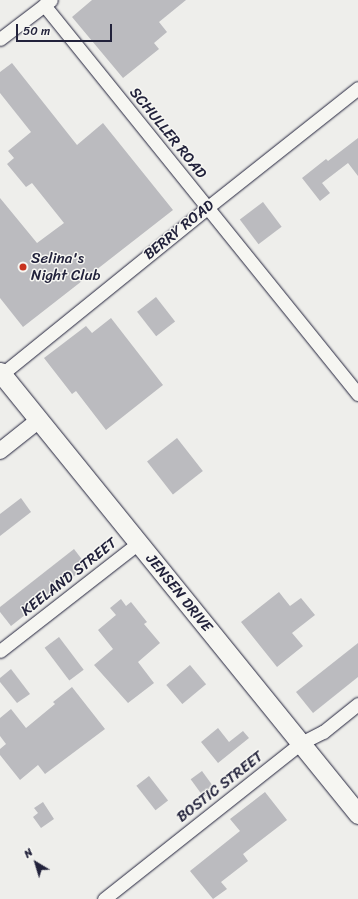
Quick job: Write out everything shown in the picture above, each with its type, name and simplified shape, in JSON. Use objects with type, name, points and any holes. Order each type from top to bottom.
[{"type":"main road","name":"JENSEN DRIVE","points":[[1,373],[358,814]]},
{"type":"street","points":[[0,39],[47,3]]},
{"type":"street","name":"SCHULLER ROAD","points":[[47,3],[358,394]]},
{"type":"street","name":"BERRY ROAD","points":[[1,373],[358,88]]},
{"type":"street","points":[[0,451],[39,420]]},
{"type":"street","name":"KEELAND STREET","points":[[0,651],[138,542]]},
{"type":"street","name":"BOSTIC STREET","points":[[104,899],[301,743],[323,732],[358,704]]},
{"type":"building","points":[[92,0],[186,0],[159,22],[167,32],[154,43],[159,49],[123,78],[72,17]]},
{"type":"building","points":[[12,63],[77,145],[103,123],[173,210],[23,327],[0,298],[0,198],[37,243],[64,223],[32,183],[26,187],[7,164],[14,158],[8,151],[31,132],[0,93],[0,72]]},
{"type":"building","points":[[358,138],[358,176],[348,163],[322,183],[330,193],[320,201],[302,178],[326,159],[328,161]]},
{"type":"building","points":[[263,202],[282,227],[258,244],[240,219]]},
{"type":"building","points":[[156,297],[175,321],[156,336],[137,312]]},
{"type":"building","points":[[111,318],[163,385],[106,430],[76,391],[72,394],[44,358],[86,326],[92,333]]},
{"type":"building","points":[[177,438],[203,471],[173,494],[147,461]]},
{"type":"building","points":[[21,498],[31,512],[0,536],[0,514]]},
{"type":"building","points":[[74,549],[87,566],[11,626],[0,612],[0,607]]},
{"type":"building","points":[[279,592],[290,606],[301,598],[315,615],[292,633],[303,646],[277,667],[241,622]]},
{"type":"building","points":[[121,599],[126,606],[131,602],[147,622],[144,624],[160,643],[138,662],[154,683],[128,703],[94,665],[113,649],[98,630],[116,615],[110,608]]},
{"type":"building","points":[[59,637],[84,670],[69,681],[45,648]]},
{"type":"building","points":[[358,643],[358,677],[313,713],[296,692]]},
{"type":"building","points":[[190,665],[206,684],[182,704],[166,685]]},
{"type":"building","points":[[11,669],[30,694],[17,703],[0,682],[0,678]]},
{"type":"building","points":[[72,687],[105,729],[45,774],[38,765],[20,780],[0,755],[0,749],[6,744],[0,736],[0,718],[11,709],[26,728],[55,704],[53,702]]},
{"type":"building","points":[[218,728],[229,742],[243,731],[249,738],[218,763],[201,742]]},
{"type":"building","points":[[202,771],[215,789],[204,797],[191,779]]},
{"type":"building","points":[[149,776],[168,800],[155,810],[136,786]]},
{"type":"building","points":[[265,792],[287,820],[243,854],[248,861],[221,882],[227,889],[213,899],[190,871],[240,831],[230,819]]},
{"type":"building","points":[[43,802],[54,819],[41,828],[33,817],[38,813],[34,808]]},
{"type":"place","name":"Selina's Night Club","points":[[23,267]]}]
